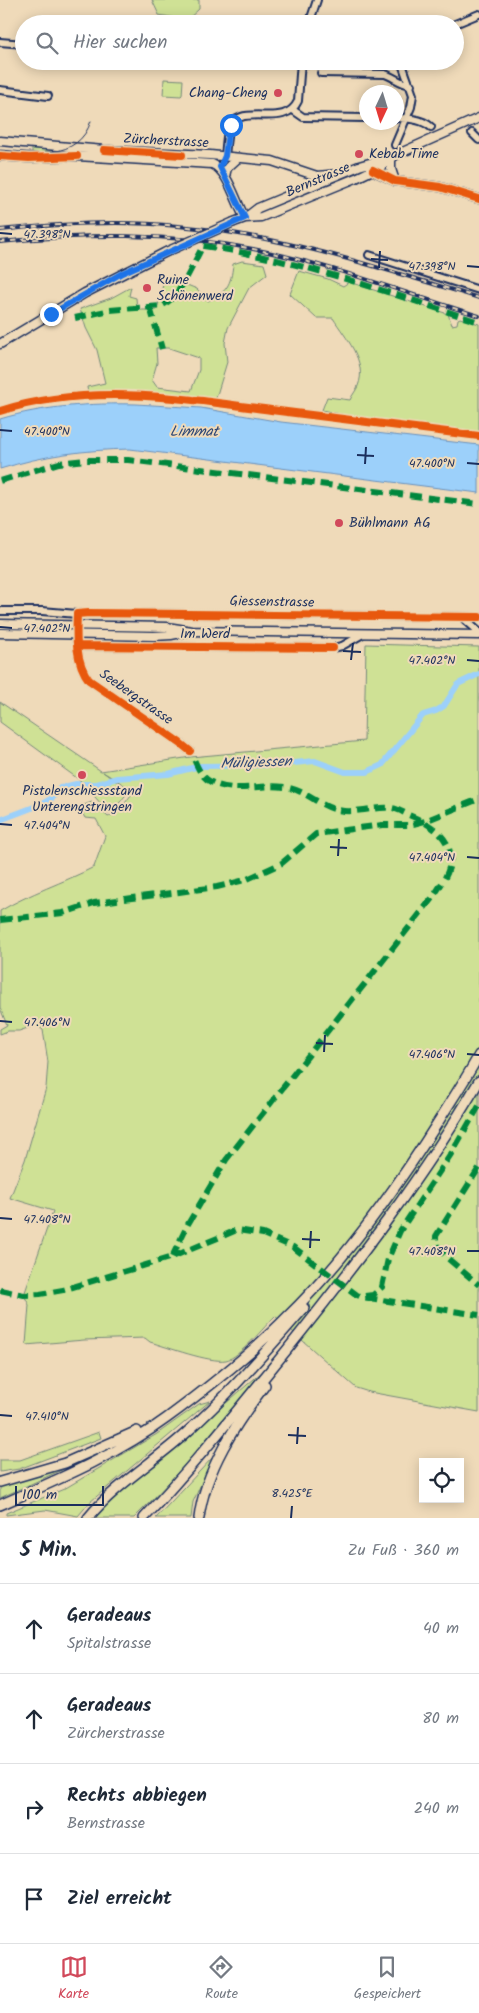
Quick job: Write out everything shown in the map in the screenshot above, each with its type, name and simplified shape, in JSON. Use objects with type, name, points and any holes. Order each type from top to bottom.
[{"type":"highway","points":[[0,1506],[65,1476],[114,1450],[162,1421],[237,1363],[278,1326],[313,1290],[381,1206],[458,1093],[479,1055]]},
{"type":"highway","points":[[144,1518],[246,1399],[360,1259],[424,1169],[479,1080]]},
{"type":"highway","points":[[88,1518],[108,1497],[207,1415],[312,1300],[356,1246],[411,1172],[454,1106],[458,1093]]},
{"type":"highway","points":[[199,1518],[206,1488],[222,1451],[253,1402],[356,1269],[360,1259]]},
{"type":"highway","points":[[0,1482],[45,1470],[81,1457],[126,1436],[178,1408]]},
{"type":"main road","name":"Bernstrasse","points":[[0,344],[85,293],[166,252],[234,222],[245,218],[261,217],[308,198],[373,170],[394,157],[479,118]]},
{"type":"main road","name":"Zürcherstrasse","points":[[0,141],[168,154],[225,156],[272,161],[286,164],[304,173],[324,177],[340,174]]},
{"type":"main road","name":"Zürcherstrasse","points":[[0,156],[29,158],[77,156],[209,163],[220,167],[245,218]]},
{"type":"main road","points":[[220,167],[225,156]]},
{"type":"main road","points":[[394,157],[391,169],[395,181]]},
{"type":"main road","name":"Bernstrasse","points":[[245,218],[258,208],[359,166],[394,157]]},
{"type":"main road","points":[[225,176],[228,168],[238,158]]},
{"type":"main road","points":[[359,166],[373,170],[395,181],[440,188],[479,198]]},
{"type":"main road","points":[[304,173],[311,187],[308,198]]},
{"type":"main road","points":[[0,624],[77,630]]},
{"type":"main road","points":[[0,632],[167,627],[192,631],[363,634],[479,633]]},
{"type":"street","points":[[312,15],[317,0]]},
{"type":"street","points":[[464,20],[479,14]]},
{"type":"street","points":[[0,42],[15,43]]},
{"type":"street","points":[[225,156],[231,125],[240,117],[282,116],[293,110],[298,102],[300,70]]},
{"type":"street","points":[[395,145],[411,107],[413,95],[405,70]]},
{"type":"street","points":[[321,73],[385,74],[395,77],[403,84],[411,85]]},
{"type":"street","points":[[0,90],[48,96]]},
{"type":"street","points":[[293,110],[303,117],[359,118]]},
{"type":"street","points":[[406,118],[426,123],[431,127]]},
{"type":"street","points":[[472,134],[479,140]]},
{"type":"street","points":[[369,255],[479,290]]},
{"type":"street","name":"Giessenstrasse","points":[[0,611],[70,612],[77,614],[479,617]]},
{"type":"street","points":[[77,614],[77,630]]},
{"type":"street","points":[[462,618],[479,633]]},
{"type":"street","name":"Seebergstrasse","points":[[77,630],[77,646],[82,671],[89,680],[190,751]]},
{"type":"street","name":"Im Werd","points":[[77,646],[333,648],[342,646],[363,634]]},
{"type":"green space","points":[[152,0],[199,0],[199,9],[192,15],[159,15]]},
{"type":"green space","points":[[164,79],[183,80],[182,95],[163,95]]},
{"type":"green space","points":[[32,145],[155,155],[155,157],[32,156]]},
{"type":"green space","points":[[242,261],[264,264],[267,274],[249,288],[228,328],[225,343],[227,362],[216,398],[212,400],[143,393],[88,393],[87,387],[105,383],[97,350],[86,328],[80,309],[111,298],[131,287],[129,296],[136,298],[137,310],[157,310],[165,276],[197,289],[208,301],[227,287],[233,264]],"holes":[[[156,348],[169,348],[199,358],[199,370],[191,391],[157,387],[152,380],[157,363]]]},
{"type":"green space","points":[[299,271],[328,279],[343,286],[349,282],[448,314],[452,325],[457,324],[460,318],[479,324],[479,434],[368,420],[322,410],[327,397],[350,400],[358,386],[360,368],[354,350],[333,318],[316,318],[290,294]]},
{"type":"green space","points":[[366,644],[479,647],[479,1412],[356,1388],[275,1316],[245,1348],[226,1360],[210,1359],[188,1354],[150,1342],[145,1338],[84,1340],[26,1345],[29,1305],[24,1295],[53,1211],[10,1198],[25,1160],[46,1088],[48,1062],[43,1030],[36,1025],[19,1031],[8,1031],[0,1034],[0,1029],[7,1025],[0,1008],[0,911],[94,867],[105,836],[96,819],[85,818],[79,807],[92,802],[108,817],[119,811],[134,791],[103,772],[129,791],[116,807],[114,806],[116,808],[109,813],[81,781],[0,722],[0,702],[101,771],[191,757],[364,741]]},
{"type":"green space","points":[[262,1372],[184,1465],[134,1518],[95,1518],[106,1503],[158,1462]]},
{"type":"green space","points":[[210,1401],[90,1502],[78,1516],[45,1510],[6,1515],[6,1513],[64,1489],[157,1434],[199,1404]]},
{"type":"green space","points":[[99,1432],[101,1438],[19,1469],[0,1472],[0,1460],[20,1460]]},
{"type":"green space","points":[[213,1457],[193,1502],[191,1518],[156,1518]]},
{"type":"green space","points":[[88,1458],[0,1498],[0,1484]]},
{"type":"water","name":"Limmat","points":[[136,404],[201,408],[281,422],[479,445],[479,493],[130,449],[64,454],[0,469],[0,419],[33,411],[67,406]]},
{"type":"waterway","name":"Müligiessen","points":[[0,820],[42,804],[52,798],[60,788],[76,784],[96,784],[117,778],[168,774],[200,766],[273,765],[315,761],[345,772],[367,772],[382,765],[423,715],[444,706],[458,684],[479,674]]},
{"type":"tram line","points":[[0,150],[40,153],[65,149],[76,143],[85,134],[91,121]]},
{"type":"railway","points":[[0,230],[111,223],[156,224],[216,230],[330,254],[479,298]]},
{"type":"railway","points":[[0,242],[64,237],[127,236],[221,243],[282,255],[479,316]]},
{"type":"marked path","points":[[75,318],[110,310],[161,306],[168,302],[180,288],[203,246],[273,259],[308,268],[479,322]]},
{"type":"marked path","points":[[150,307],[162,349]]},
{"type":"marked path","points":[[0,481],[59,463],[85,460],[128,460],[479,504]]},
{"type":"marked path","points":[[172,1257],[188,1224],[226,1160],[433,897],[446,877],[450,863],[450,854],[444,839],[432,827],[399,810],[385,808],[345,811],[326,806],[290,788],[270,786],[230,788],[220,786],[204,776],[190,751]]},
{"type":"marked path","points":[[0,920],[63,913],[94,903],[217,887],[245,880],[282,863],[316,834],[382,825],[409,825],[425,821],[479,799]]},
{"type":"marked path","points":[[365,1296],[373,1295],[382,1287],[388,1259],[400,1231],[451,1154],[479,1106]]},
{"type":"marked path","points":[[479,1168],[436,1236],[436,1244],[446,1257],[479,1285]]},
{"type":"marked path","points":[[0,1290],[24,1295],[63,1290],[172,1257],[237,1230],[263,1234],[293,1247],[362,1297],[479,1315]]},
{"type":"cycle path","points":[[104,150],[182,155]]},
{"type":"cycle path","points":[[0,156],[29,158],[77,156]]},
{"type":"cycle path","points":[[373,170],[395,181],[440,187],[479,199]]},
{"type":"cycle path","points":[[0,411],[34,402],[67,397],[135,396],[203,401],[479,436]]},
{"type":"cycle path","points":[[190,751],[89,680],[84,673],[79,657],[77,614],[479,617]]},
{"type":"cycle path","points":[[77,646],[333,648]]},
{"type":"place","name":"Chang-Cheng","points":[[278,93]]},
{"type":"place","name":"Kebab Time","points":[[359,154]]},
{"type":"place","name":"Ruine Schönenwerd","points":[[147,288]]},
{"type":"place","name":"Bühlmann AG","points":[[339,523]]},
{"type":"place","name":"Pistolenschiessstand Unterengstringen","points":[[82,775]]},
{"type":"route","points":[[51,314],[122,273],[245,218],[220,167],[225,156],[231,125]]}]
